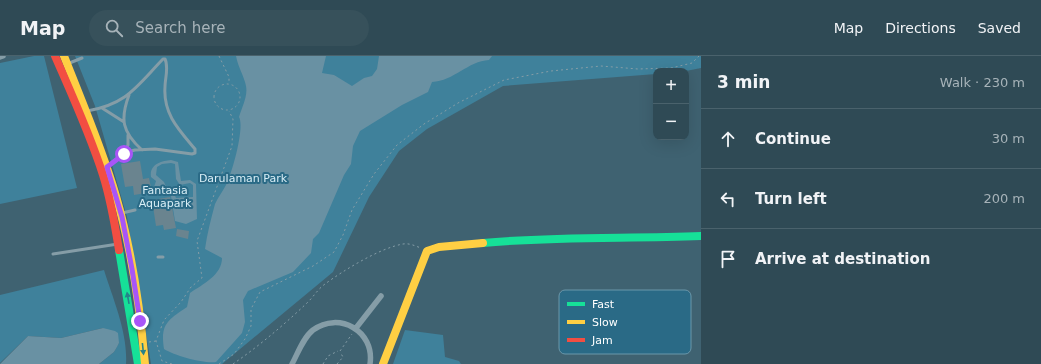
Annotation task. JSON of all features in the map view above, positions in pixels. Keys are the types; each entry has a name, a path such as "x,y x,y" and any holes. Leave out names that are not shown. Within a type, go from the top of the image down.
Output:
{"street":[{"path":"55,56 84,124 103,175 112,208 138,364"},
{"path":"65,60 107,167 121,213 132,269 145,364"},
{"path":"383,364 426,251 439,247 512,240 641,239 701,236"},
{"path":"356,328 381,296"},
{"path":"292,364 305,338 311,331 320,325 339,322 356,328 370,349 370,364"}],"lane":[{"path":"65,60 82,58"},
{"path":"86,111 102,108 121,101 129,95 163,59 165,59 167,69 165,92 169,113 179,131 195,149 195,153 192,154 167,150 142,150 124,154 107,167"},
{"path":"129,95 123,112 124,122 128,133 142,150"},
{"path":"102,108 124,122"},
{"path":"124,154 128,146 128,133"},
{"path":"121,213 135,210"},
{"path":"53,254 119,244"},
{"path":"158,257 163,257"}],"path":[{"path":"219,56 229,77 229,84"},
{"path":"219,364 234,354 245,340 251,326 251,309 260,292 313,266 334,252 343,235 352,210 374,174 397,145 424,124 458,103 504,80 551,71 601,66 638,69 671,68 692,63 699,56"},
{"path":"229,84 236,88 240,96 237,105 229,110 220,109 215,104 213,98 215,91 219,86 229,84"},
{"path":"172,364 162,361 156,341 164,320 181,302 191,287 202,278 198,241 232,146 233,119 229,110"},
{"path":"233,364 268,337 308,302 323,285 368,257 403,244 411,244 426,251"},
{"path":"323,364 331,353 340,352 356,328"},
{"path":"337,364 343,356 340,352"}],"green space":[{"path":"34,56 44,56 77,188 0,204 0,63"},
{"name":"Darulaman Park","path":"75,56 701,56 701,68 689,70 689,68 653,68 653,74 503,86 427,129 399,151 369,197 333,272 222,364 151,364 127,217 95,106"},
{"path":"104,270 125,340 126,364 99,364 114,352 119,343 103,328 61,338 28,336 0,363 0,295"},
{"path":"405,330 443,335 445,357 459,361 461,364 393,364"}],"shaded area":[{"path":"236,56 326,56 322,73 334,75 352,86 364,78 372,76 377,69 379,56 492,56 489,60 474,64 440,81 432,82 428,92 402,105 360,131 353,146 351,164 344,175 319,233 313,239 311,253 293,272 248,291 243,300 245,322 242,333 216,362 205,362 182,357 164,349 163,334 170,319 187,307 190,293 211,278 219,269 221,264 222,258 205,249 215,204 229,179 239,140 239,117 246,90 245,82"},
{"path":"171,160 178,162 181,181 190,180 196,184 197,219 186,224 175,221 171,196 156,191 154,187 156,181 151,177 154,166 160,162","holes":["162,164 175,164 176,179 180,185 190,183 193,185 193,197 176,198 173,191 167,189 164,182 156,175 157,167"]},
{"path":"103,328 118,333 119,343 114,352 99,364 0,364 28,336 61,338"}],"building":[{"path":"140,161 143,179 149,178 152,192 134,195 133,186 125,187 121,164"},
{"path":"170,197 176,228 164,230 163,225 156,226 152,200"},
{"path":"177,229 189,231 188,239 176,236"}],"traffic: fast":[{"path":"483,243 564,238 701,236"},
{"path":"119,250 138,364"}],"traffic: slow":[{"path":"64,56 92,125 122,217 135,279 145,364"},
{"path":"383,364 427,251 439,247 483,243"}],"traffic: jam":[{"path":"55,56 87,130 106,184 111,203 119,250"}],"route":[{"path":"124,154 107,167 122,217 140,321"}],"park label":[{"name":"Fantasia Aquapark","path":"165,196"}]}
